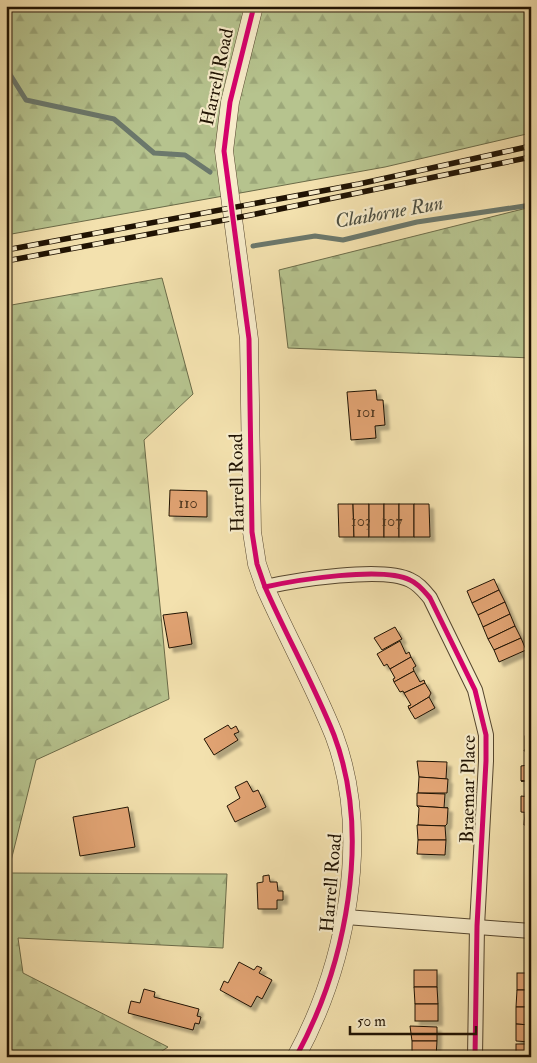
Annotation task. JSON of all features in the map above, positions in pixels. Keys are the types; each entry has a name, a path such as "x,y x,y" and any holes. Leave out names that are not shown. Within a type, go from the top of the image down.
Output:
{"street":[{"name":"Harrell Road","path":"254,6 230,102 224,151 225,172 237,236 249,339 252,532 258,564 265,587 334,736 344,768 351,816 350,869 346,918 338,956 323,1000 296,1057"},
{"name":"Braemar Place","path":"265,587 303,579 361,575 398,575 410,580 421,587 430,598 475,690 486,736 477,926 475,1057"},
{"path":"346,918 531,931"}],"green space":[{"path":"6,6 531,6 531,133 385,167 6,235"},
{"path":"531,207 531,358 288,348 279,270"},
{"path":"162,278 193,394 144,440 169,699 36,760 8,873 227,874 223,948 18,938 23,973 168,1047 153,1057 6,1057 6,306"}],"building":[{"path":"376,390 377,400 383,400 385,425 375,426 376,438 351,440 347,392"},
{"path":"170,490 207,491 207,517 169,516"},
{"path":"338,504 353,504 354,537 339,537"},
{"path":"353,504 369,504 369,537 354,537"},
{"path":"369,504 384,504 384,537 369,537"},
{"path":"384,504 399,504 399,537 384,537"},
{"path":"399,504 414,504 414,537 399,537"},
{"path":"414,504 429,504 430,537 414,537"},
{"path":"494,579 499,590 472,603 467,591"},
{"path":"499,590 505,602 478,615 472,603"},
{"path":"505,602 510,614 483,627 478,615"},
{"path":"187,612 192,644 169,648 163,615"},
{"path":"510,614 515,626 488,639 483,627"},
{"path":"515,626 521,638 494,650 488,639"},
{"path":"395,627 402,639 382,650 374,638"},
{"path":"521,638 526,650 499,662 494,650"},
{"path":"400,641 406,654 409,652 411,657 390,669 387,664 384,666 377,654"},
{"path":"411,657 416,666 413,668 414,671 394,682 393,679 395,678 390,669"},
{"path":"414,671 420,682 424,680 425,683 404,693 403,691 400,692 394,682"},
{"path":"425,683 431,693 429,697 409,709 408,706 411,705 404,693"},
{"path":"429,697 435,708 415,719 409,709"},
{"path":"228,725 231,729 236,726 239,732 234,734 238,740 214,755 204,739"},
{"path":"525,736 531,736 531,749 525,749"},
{"path":"525,749 531,749 531,765 528,765 527,751 524,751"},
{"path":"417,761 447,762 446,779 419,777"},
{"path":"531,765 531,781 521,781 521,766"},
{"path":"419,777 448,779 447,793 418,793"},
{"path":"247,781 253,792 258,790 266,807 235,822 227,806 240,798 235,787"},
{"path":"526,781 531,781 531,797 525,797"},
{"path":"417,793 445,794 444,808 417,806"},
{"path":"521,796 531,797 531,813 521,812"},
{"path":"417,806 448,808 447,824 445,826 418,825 419,808"},
{"path":"128,807 135,847 80,856 73,817"},
{"path":"525,812 531,813 531,825 524,825"},
{"path":"417,825 445,826 446,840 418,840"},
{"path":"418,840 446,840 445,855 417,854"},
{"path":"269,875 270,882 277,882 278,891 283,891 283,900 277,900 277,909 258,909 257,883 263,882 263,876"},
{"path":"239,962 254,970 257,966 262,968 259,973 272,980 262,999 257,996 251,1007 220,990 224,981 228,983"},
{"path":"414,970 437,970 437,987 414,987"},
{"path":"517,973 531,973 531,990 517,990"},
{"path":"414,987 437,987 438,1004 415,1004"},
{"path":"144,989 155,992 154,997 199,1009 197,1016 201,1017 199,1024 195,1023 193,1030 128,1013 131,1001 140,1003"},
{"path":"517,990 531,990 531,1007 516,1007"},
{"path":"415,1004 438,1004 438,1021 415,1021"},
{"path":"516,1007 531,1007 531,1025 516,1024"},
{"path":"516,1024 531,1025 531,1042 516,1041"},
{"path":"410,1026 437,1027 437,1041 412,1041"},
{"path":"412,1041 437,1041 436,1057 412,1057"},
{"path":"516,1044 531,1044 531,1057 516,1057"}],"waterway":[{"name":"Claiborne Run","path":"6,68 26,100 114,119 154,153 185,155 210,172"},
{"name":"Claiborne Run","path":"253,246 315,236 343,240 417,222 531,205"}],"railway":[{"path":"6,250 359,184 531,146"},
{"path":"6,261 251,215 531,157"}],"cycle path":[{"path":"254,6 230,102 224,151 249,339 252,532 257,564 265,587 334,735 345,774 351,815 352,857 348,899 340,941 314,1021 296,1057"},
{"path":"265,587 317,578 360,574 397,576 410,580 419,586 430,598 475,690 486,735 477,926 475,1057"}]}
